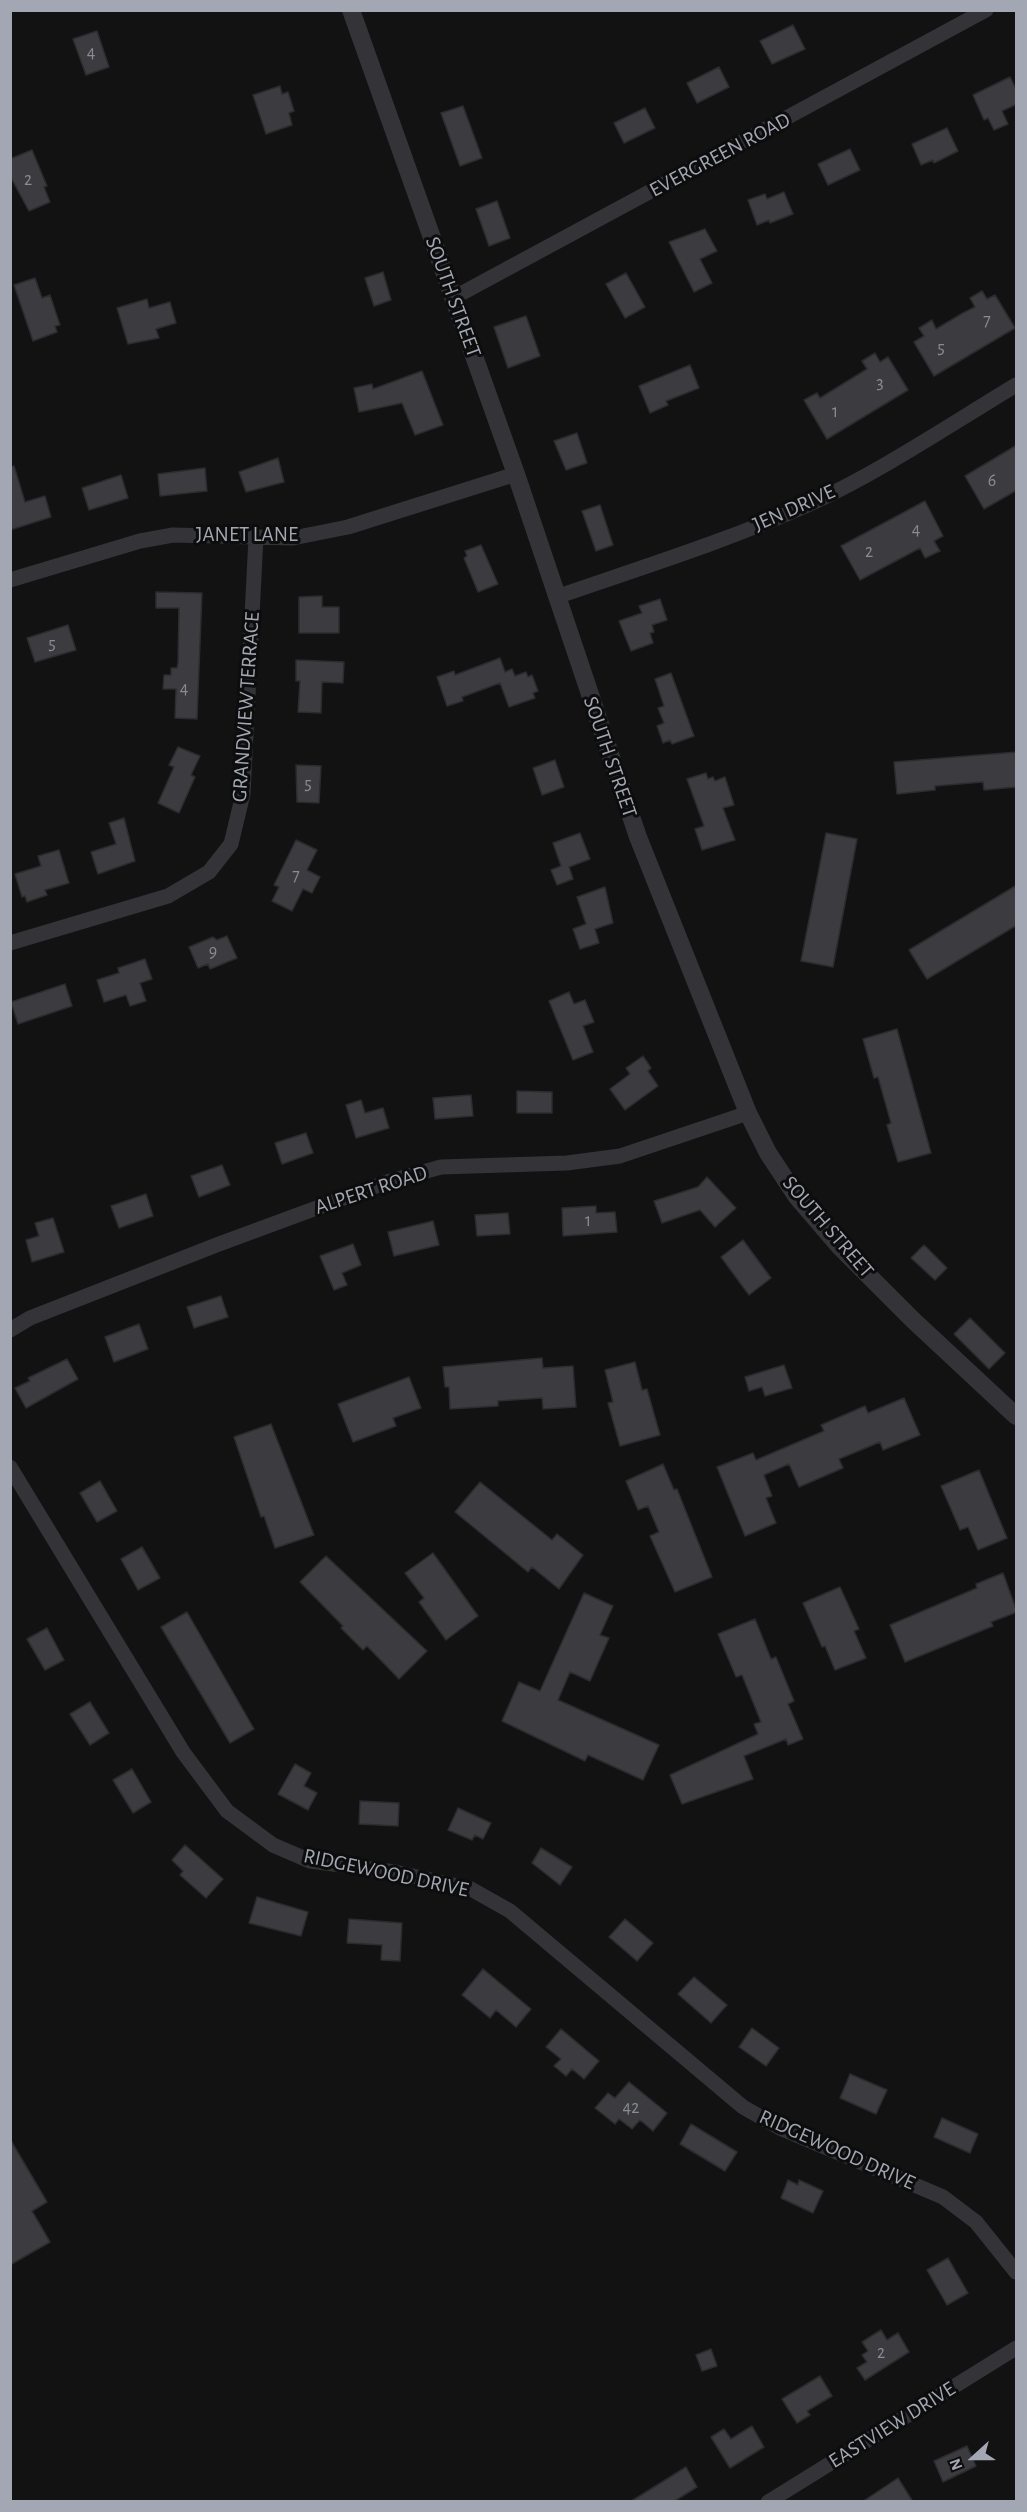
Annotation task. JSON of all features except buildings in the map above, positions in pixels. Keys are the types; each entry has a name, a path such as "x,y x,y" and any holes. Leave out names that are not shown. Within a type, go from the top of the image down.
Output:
{"street":[{"name":"SOUTH STREET","path":"351,10 516,474 638,837 748,1113 768,1153 797,1197 839,1246 913,1320 1017,1416"},
{"name":"EVERGREEN ROAD","path":"453,298 986,10"},
{"name":"JEN DRIVE","path":"556,597 726,537 808,504 857,479 1017,386"},
{"name":"JANET LANE","path":"10,580 140,542 173,535 293,538 348,527 516,474"},
{"name":"GRANDVIEW TERRACE","path":"10,943 168,896 208,872 231,843 243,794 256,537"},
{"name":"ALPERT ROAD","path":"10,1330 30,1318 219,1244 387,1182 441,1167 567,1163 620,1156 748,1113"},
{"name":"RIDGEWOOD DRIVE","path":"10,1467 183,1752 227,1810 273,1845 310,1861 395,1872 471,1889 510,1911 743,2107 780,2128 943,2197 976,2222 1017,2272"},
{"name":"EASTVIEW DRIVE","path":"768,2502 1017,2348"}]}
